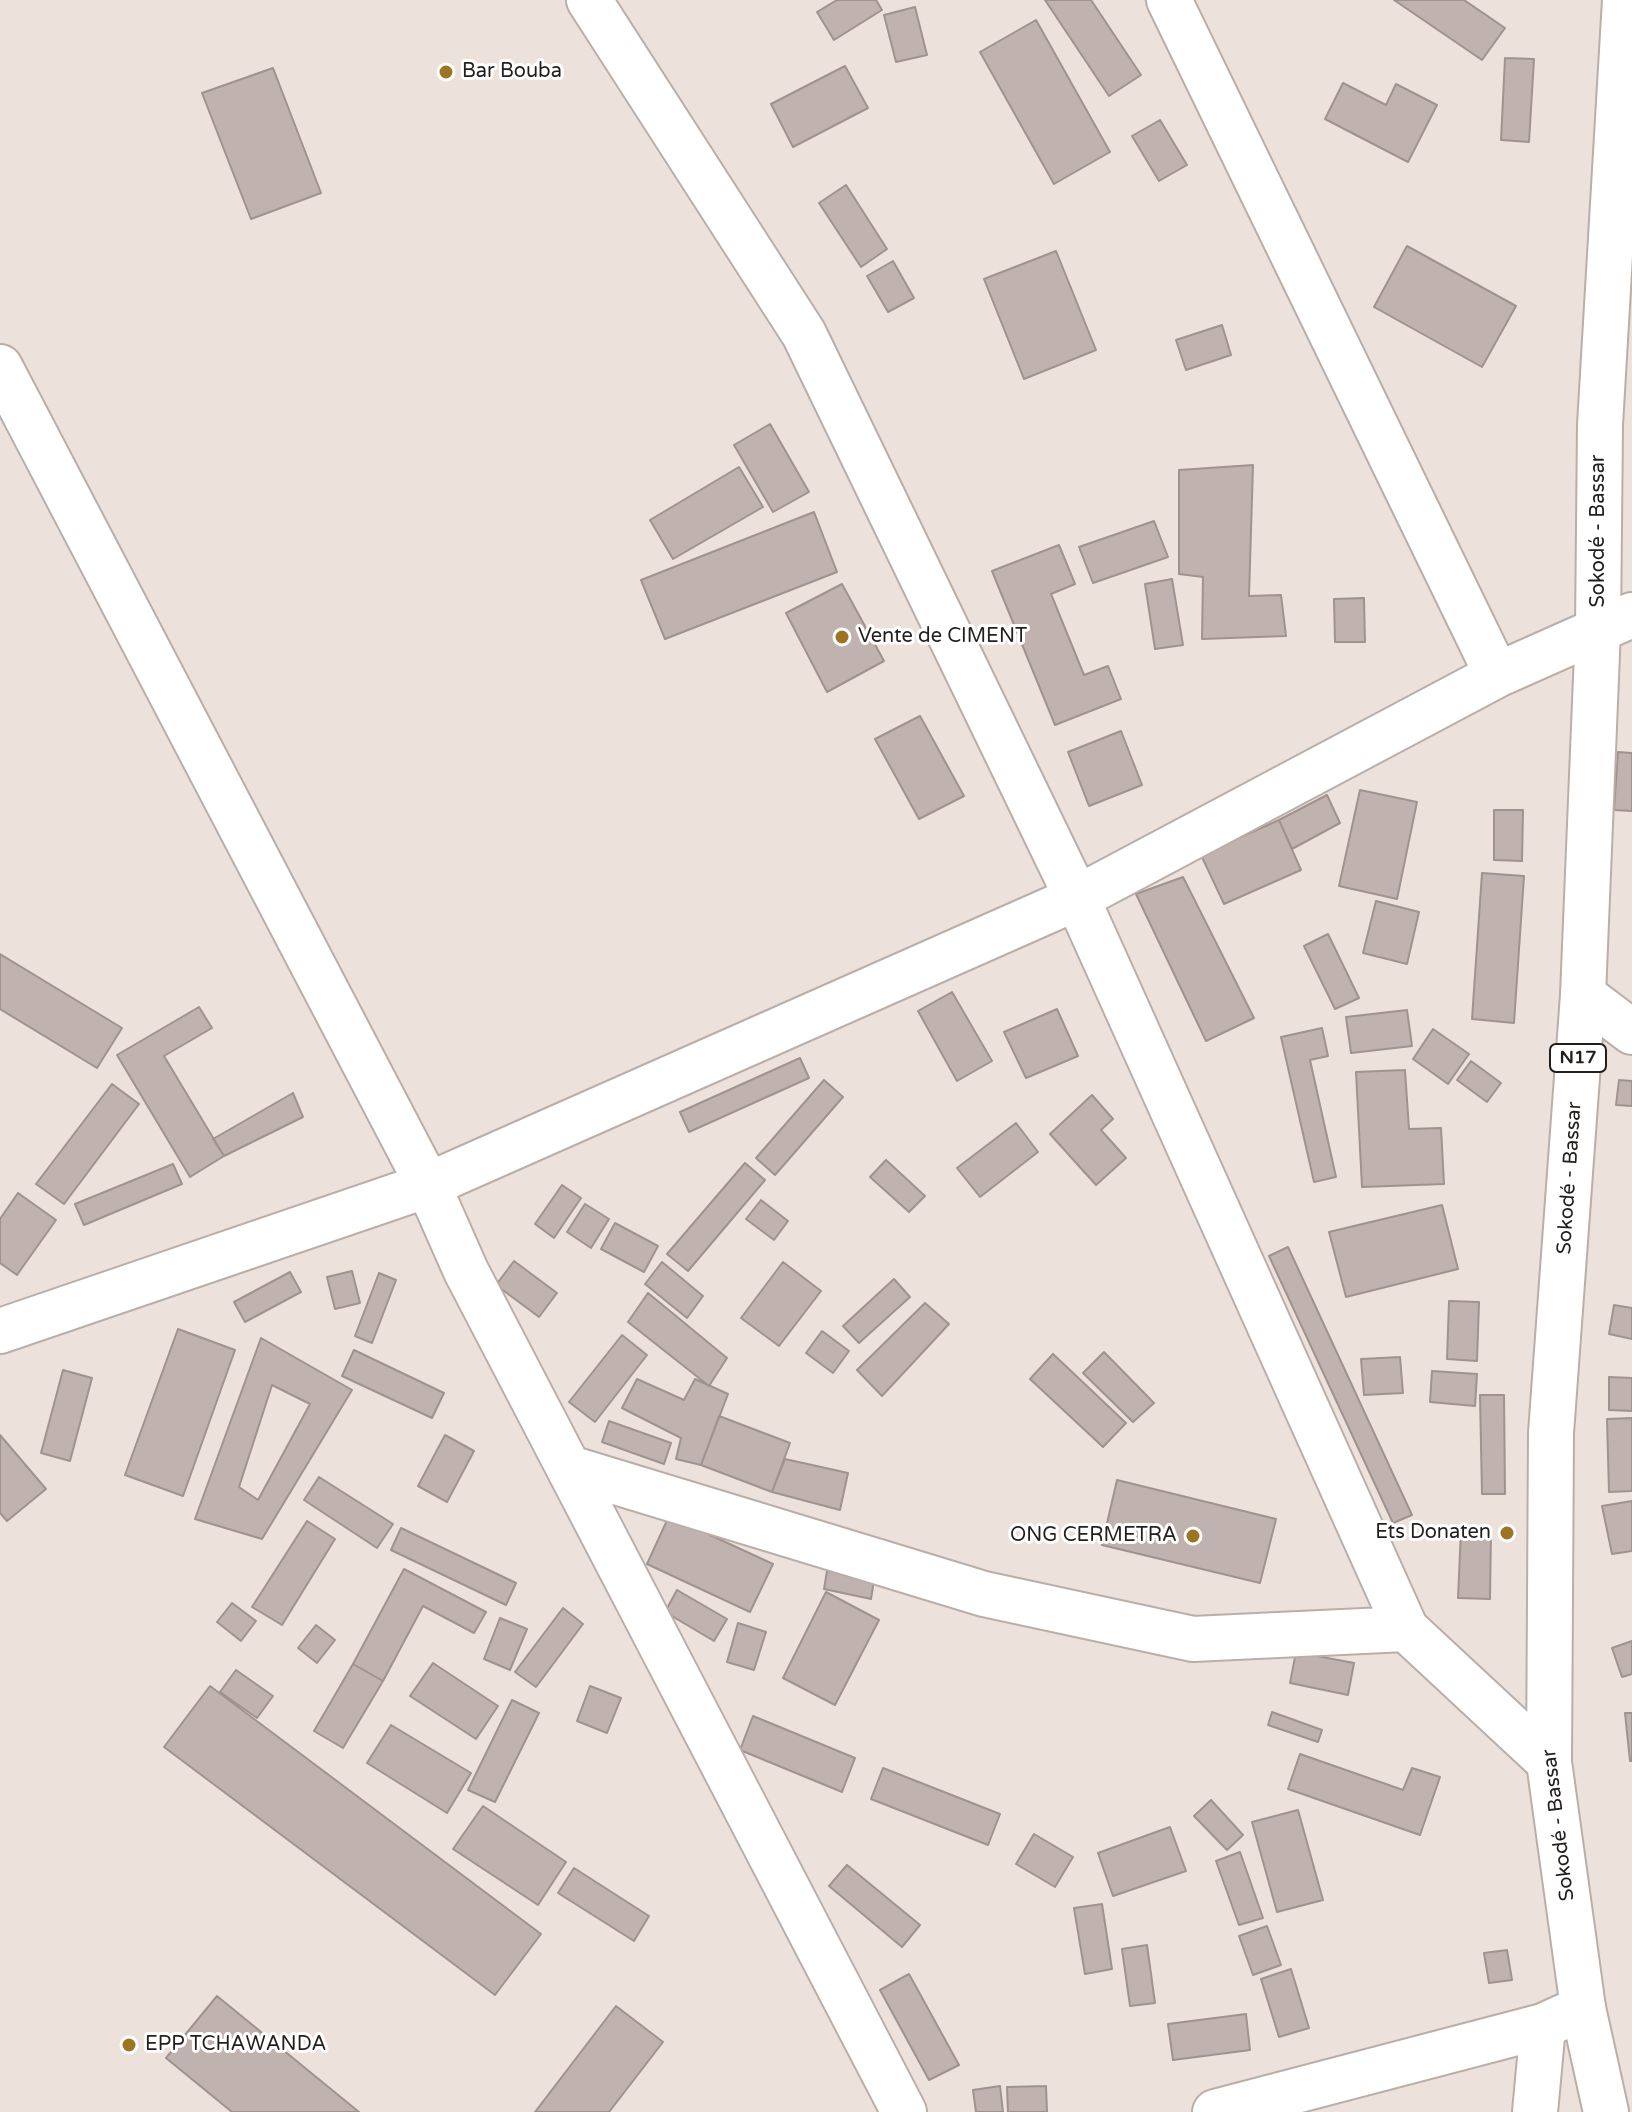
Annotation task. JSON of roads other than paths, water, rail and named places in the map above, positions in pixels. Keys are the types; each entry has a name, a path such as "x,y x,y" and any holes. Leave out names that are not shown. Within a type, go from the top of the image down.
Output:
{"street":[{"path":"589,0 804,334 1077,898 1406,1629 1549,1762"},
{"path":"1169,0 1497,675"},
{"name":"Sokodé - Bassar","path":"1606,2112 1583,2008 1549,1762 1551,1433 1583,995 1615,622 1600,425 1625,0"},
{"path":"0,367 428,1185 466,1271 573,1469 904,2112"},
{"path":"0,1331 428,1185 1077,898 1497,675 1615,622"},
{"path":"1583,995 1632,1032"},
{"path":"573,1469 984,1594 1193,1639 1406,1629"},
{"path":"1215,2112 1543,2026 1583,2008"},
{"path":"1535,2112 1543,2026"}],"place":[{"name":"Bar Bouba","path":"446,72"},
{"name":"Vente de CIMENT","path":"842,637"},
{"name":"Ets Donaten","path":"1507,1533"},
{"name":"ONG CERMETRA","path":"1193,1536"},
{"name":"EPP TCHAWANDA","path":"129,2045"}]}
